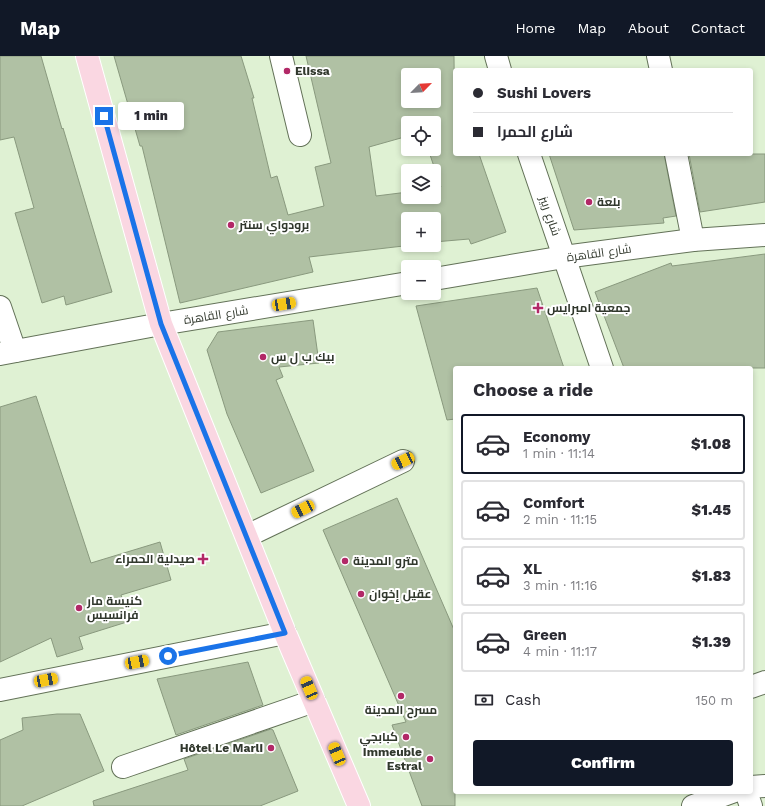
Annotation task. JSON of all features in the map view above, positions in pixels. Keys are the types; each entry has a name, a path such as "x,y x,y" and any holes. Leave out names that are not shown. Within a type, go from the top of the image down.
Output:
{"main road":[{"path":"87,56 161,324 285,633 359,806"}],"street":[{"path":"281,56 300,135"},
{"path":"496,56 499,68"},
{"path":"658,56 661,68"},
{"name":"شارع ربيز","path":"530,156 601,366"},
{"path":"676,156 692,240"},
{"name":"شارع القاهرة","path":"441,278 564,258 692,240 765,235"},
{"name":"شارع القاهرة","path":"7,352 161,324 401,284"},
{"path":"0,307 7,352"},
{"path":"246,536 403,461"},
{"path":"0,690 285,633"},
{"path":"753,686 765,682"},
{"path":"123,767 314,701"},
{"path":"753,787 765,786"},
{"path":"693,806 726,794"},
{"path":"747,794 751,806"}],"building":[{"path":"0,56 41,56 112,292 66,305 64,296 42,303 15,213 34,208 14,137 0,140"},
{"path":"114,56 241,56 254,98 252,98 271,178 277,176 288,215 324,206 315,167 331,163 306,56 454,56 453,156 480,156 506,232 471,244 469,239 441,241 441,212 401,212 401,246 309,257 313,272 180,303 142,146 140,146","holes":["401,116 441,116 441,156 430,156 433,164 441,164 441,204 401,204 401,193 376,196 369,147 401,138"]},
{"path":"753,154 765,154 765,202 700,212 689,156 753,156"},
{"path":"550,156 664,156 676,216 663,218 664,223 574,230"},
{"path":"765,254 765,368 753,368 753,366 623,366 595,292 671,263 672,266"},
{"path":"537,288 563,366 453,366 453,419 447,420 416,306"},
{"path":"313,320 319,363 279,367 283,377 276,380 314,471 261,493 227,414 207,350 218,332"},
{"path":"36,396 91,563 160,542 171,580 121,595 130,621 79,637 83,649 57,657 51,638 0,662 0,407"},
{"path":"397,498 453,627 453,794 455,794 455,806 422,806 392,725 406,722 323,530"},
{"path":"248,662 263,705 176,735 157,679"},
{"path":"57,714 80,714 104,771 22,806 0,806 0,740 23,730 22,718"},
{"path":"271,729 273,730 298,791 260,806 94,806 93,801 188,770 184,759"}],"place":[{"name":"Elissa","path":"287,71"},
{"name":"بلعة","path":"589,202"},
{"name":"برودواي سنتر","path":"231,225"},
{"name":"جمعية امبرايس","path":"538,308"},
{"name":"بيك ب ل س","path":"263,357"},
{"name":"صيدلية الحمراء","path":"203,559"},
{"name":"مترو المدينة","path":"345,561"},
{"name":"عقيل إخوان","path":"361,594"},
{"name":"كنيسة مار فرانسيس","path":"79,608"},
{"name":"مسرح المدينة","path":"401,696"},
{"name":"كبابجي","path":"406,737"},
{"name":"Hôtel Le Marli","path":"271,748"},
{"name":"Immeuble Estral","path":"430,759"}],"route":[{"path":"104,116 161,324 285,633 168,656"}]}
